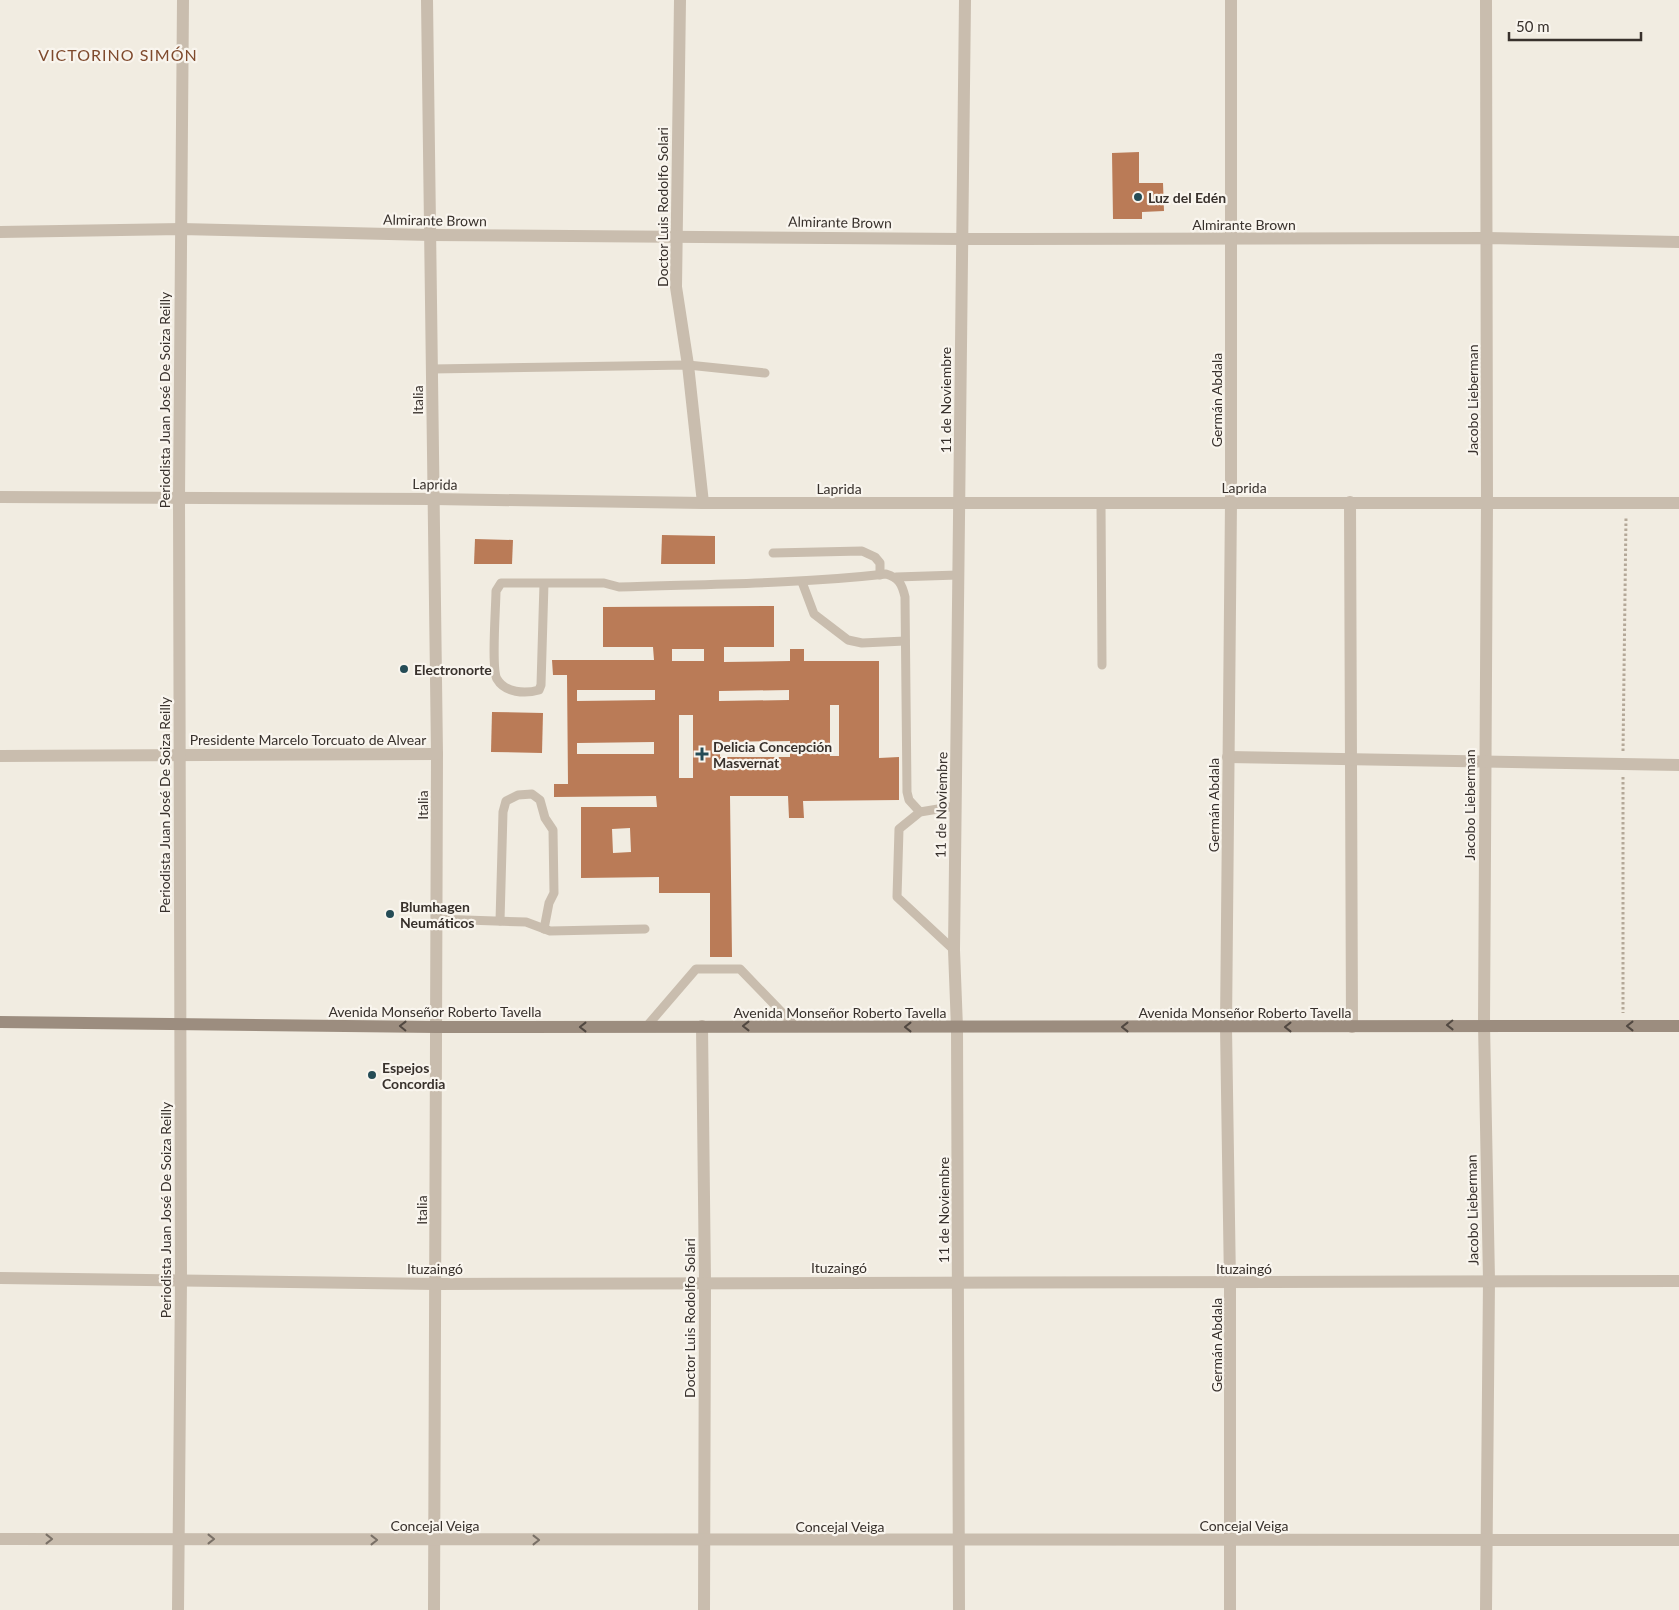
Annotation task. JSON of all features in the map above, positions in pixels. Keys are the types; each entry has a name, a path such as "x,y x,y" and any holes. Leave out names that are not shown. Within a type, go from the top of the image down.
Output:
{"main road":[{"name":"Avenida Monseñor Roberto Tavella","path":"0,1022 436,1027 1352,1027 1484,1024 1679,1026"}],"street":[{"name":"Periodista Juan José De Soiza Reilly","path":"178,1610 181,1280 179,498 183,0"},
{"name":"Italia","path":"427,0 432,499 437,754 434,1610"},
{"name":"Doctor Luis Rodolfo Solari","path":"680,0 676,287 688,365 703,503"},
{"name":"11 de Noviembre","path":"959,1610 957,1028 954,950 965,0"},
{"name":"Germán Abdala","path":"1230,1610 1230,1283 1226,1027 1231,502 1231,0"},
{"name":"Jacobo Lieberman","path":"1486,0 1487,502 1484,761 1484,1024 1489,1280 1486,1610"},
{"name":"Almirante Brown","path":"0,232 180,229 430,236 961,239 1486,238 1679,242"},
{"name":"Laprida","path":"0,497 432,499 703,503 1679,502"},
{"path":"1350,502 1352,1027"},
{"name":"Presidente Marcelo Torcuato de Alvear","path":"0,756 437,754"},
{"path":"1228,757 1679,765"},
{"name":"Doctor Luis Rodolfo Solari","path":"702,1026 705,1283 704,1610"},
{"name":"Ituzaingó","path":"0,1278 436,1284 958,1281 1230,1283 1489,1280 1679,1281"},
{"name":"Concejal Veiga","path":"0,1539 1679,1540"}],"lane":[{"path":"432,370 688,365 765,373"},
{"path":"1101,503 1102,665"},
{"path":"772,553 862,551 876,557 880,563 880,575"},
{"path":"544,583 541,685 539,690 534,691 511,691 504,688 495,673 496,590 501,582 604,583 619,587 802,582 880,575 896,577 958,575"},
{"path":"896,577 902,585 905,596 908,792 909,800 920,812"},
{"path":"802,582 814,614 848,640 862,643 905,641"},
{"path":"500,920 503,812 506,801 518,795 532,794 540,800 546,818 553,830 554,893 549,903 544,929"},
{"path":"954,950 897,897 899,829 920,812 956,806"},
{"path":"436,919 526,922 550,931 645,929"},
{"path":"647,1026 696,970 740,970 796,1027"}],"building":[{"name":"Luz del Edén","path":"1139,152 1139,183 1163,183 1164,211 1142,212 1142,219 1113,219 1112,153"},
{"path":"662,535 715,536 715,564 661,564"},
{"path":"475,539 513,540 512,564 474,564"},
{"path":"774,606 774,647 724,647 724,662 790,661 790,649 804,649 804,661 879,661 879,758 899,757 899,800 803,801 804,818 789,818 788,796 730,796 732,957 710,957 710,893 659,893 659,877 581,878 581,807 657,807 656,796 554,797 554,784 568,784 567,675 553,675 552,660 654,660 653,647 603,647 603,607","holes":["672,649 704,649 704,661 672,661","577,690 655,690 655,700 577,701","789,690 789,700 719,701 719,691","830,705 839,705 839,756 830,756","679,715 693,715 693,778 679,778","790,741 790,757 720,757 720,742","654,742 654,754 577,754 577,743","630,828 631,852 613,853 612,829"]},
{"path":"492,712 543,713 542,753 491,752"}],"place":[{"name":"Luz del Edén","path":"1138,197"},
{"name":"Electronorte","path":"404,669"},
{"name":"Delicia Concepción Masvernat","path":"702,754"},
{"name":"Blumhagen Neumáticos","path":"390,914"},
{"name":"Espejos Concordia","path":"372,1075"}],"district":[{"name":"VICTORINO SIMÓN","path":"118,54"}]}
